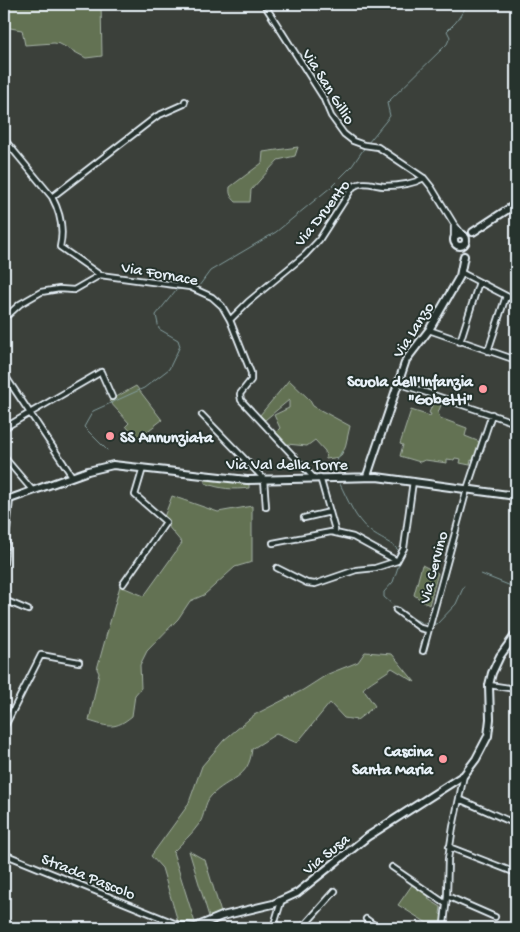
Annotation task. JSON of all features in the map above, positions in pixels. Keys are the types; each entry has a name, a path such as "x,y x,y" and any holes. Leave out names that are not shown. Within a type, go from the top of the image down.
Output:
{"street":[{"name":"Via San Gillio","path":"264,4 323,97 331,116 344,134 364,145 378,147 424,178 464,238"},
{"path":"52,197 157,116 184,104 185,101"},
{"name":"Via Fornace","path":"4,139 52,197 58,208 62,238 60,247 100,275 190,286 212,297 222,306 230,320 251,374 250,380 240,394 242,400 317,477"},
{"name":"Via Druento","path":"230,320 248,302 305,255 319,240 353,187 362,183 384,186 394,185 417,182 424,178"},
{"path":"457,246 462,246 464,238 516,204"},
{"path":"454,224 454,241 464,256"},
{"path":"454,238 458,234 464,238"},
{"name":"Via Lanzo","path":"367,476 407,358 429,330 462,273 464,238"},
{"path":"462,273 516,301"},
{"path":"4,316 41,292 59,289 74,290 100,275"},
{"path":"460,342 479,282"},
{"path":"488,351 506,296"},
{"path":"429,330 516,360"},
{"path":"4,428 101,372 112,397"},
{"path":"4,374 72,476"},
{"path":"398,383 516,423"},
{"name":"Via Cervino","path":"423,651 467,489 492,414"},
{"path":"202,415 264,479 266,507"},
{"path":"4,457 33,491"},
{"name":"Via Val della Torre","path":"7,500 72,476 113,465 218,477 264,479 367,476 516,496"},
{"path":"123,584 166,522 135,494 143,468"},
{"path":"317,477 335,530"},
{"path":"277,568 307,583 315,584 356,570 375,568 397,561 404,548 413,481"},
{"path":"4,563 7,500"},
{"path":"304,518 330,512"},
{"path":"273,543 331,532 353,538 397,561"},
{"path":"4,600 28,610"},
{"path":"396,610 420,628 428,630"},
{"path":"442,928 447,896 450,847 464,775 476,759 488,736 490,719 489,684 497,660 516,634"},
{"path":"4,728 41,655 79,662"},
{"path":"489,684 516,688"},
{"name":"Via Susa","path":"194,927 222,916 281,902 305,888 354,846 381,827 464,775"},
{"path":"459,799 516,824"},
{"path":"450,847 516,874"},
{"name":"Strada Pascolo","path":"4,854 165,919 180,927 194,927"},
{"path":"392,867 446,904"},
{"path":"302,928 335,891"},
{"path":"447,896 495,917"},
{"path":"273,928 281,902"},
{"name":"Strada Pascolo","path":"165,919 173,928"},
{"path":"366,919 378,928"}],"green space":[{"path":"4,4 101,4 102,56 86,58 60,44 54,43 25,45 22,30 4,27"},
{"path":"298,147 295,156 278,160 251,190 250,202 236,202 233,199 230,194 230,187 262,163 263,152"},
{"path":"289,380 309,399 313,406 350,426 345,448 340,457 326,459 325,451 315,440 307,446 287,444 276,432 280,428 274,415 289,408 289,400 265,420 260,415"},
{"path":"136,386 162,420 137,439 126,426 129,423 109,401"},
{"path":"437,399 441,401 438,413 440,418 467,428 465,436 480,442 470,465 460,463 461,459 455,458 454,460 447,459 447,463 425,460 420,462 400,456 403,445 400,444 411,410 430,416 431,414 429,413 433,403 436,403"},
{"path":"205,479 249,484 249,488 221,488 205,483"},
{"path":"172,496 218,512 252,506 252,562 235,567 204,595 190,601 178,619 147,651 140,665 141,688 135,695 132,716 121,724 112,726 89,721 99,673 97,669 120,586 144,596 182,543 167,525 169,522 164,517"},
{"path":"422,565 438,573 429,605 414,595"},
{"path":"365,652 392,654 415,682 392,668 363,689 375,706 357,720 344,718 330,703 297,743 276,734 252,749 247,767 237,777 211,796 199,824 173,852 196,926 210,920 189,851 205,860 222,916 212,920 218,928 193,928 179,925 162,868 151,856 188,805 202,766 224,740 254,715 303,690 328,674 358,662"},
{"path":"412,885 429,895 428,899 441,907 440,914 445,918 444,924 435,928 398,905"}],"waterway":[{"path":"368,143 390,116 387,103 447,44 450,37 447,31 456,22 468,4"},
{"path":"196,286 199,286 210,271 276,232 331,187 352,166 365,147"},
{"path":"107,450 84,427 93,411 144,388 169,369 180,346 178,340 159,329 156,315 176,290 184,288"},
{"path":"331,472 342,451"},
{"path":"340,484 360,521 374,534 393,545 399,551"},
{"path":"399,564 393,582 384,592 384,597 410,617 427,624"},
{"path":"481,574 516,588"},
{"path":"433,624 437,624 456,604 464,586"}],"place":[{"name":"Scuola dell'Infanzia \"Gobetti\"","path":"483,389"},
{"name":"SS Annunziata","path":"110,436"},
{"name":"Cascina Santa Maria","path":"443,759"}]}
